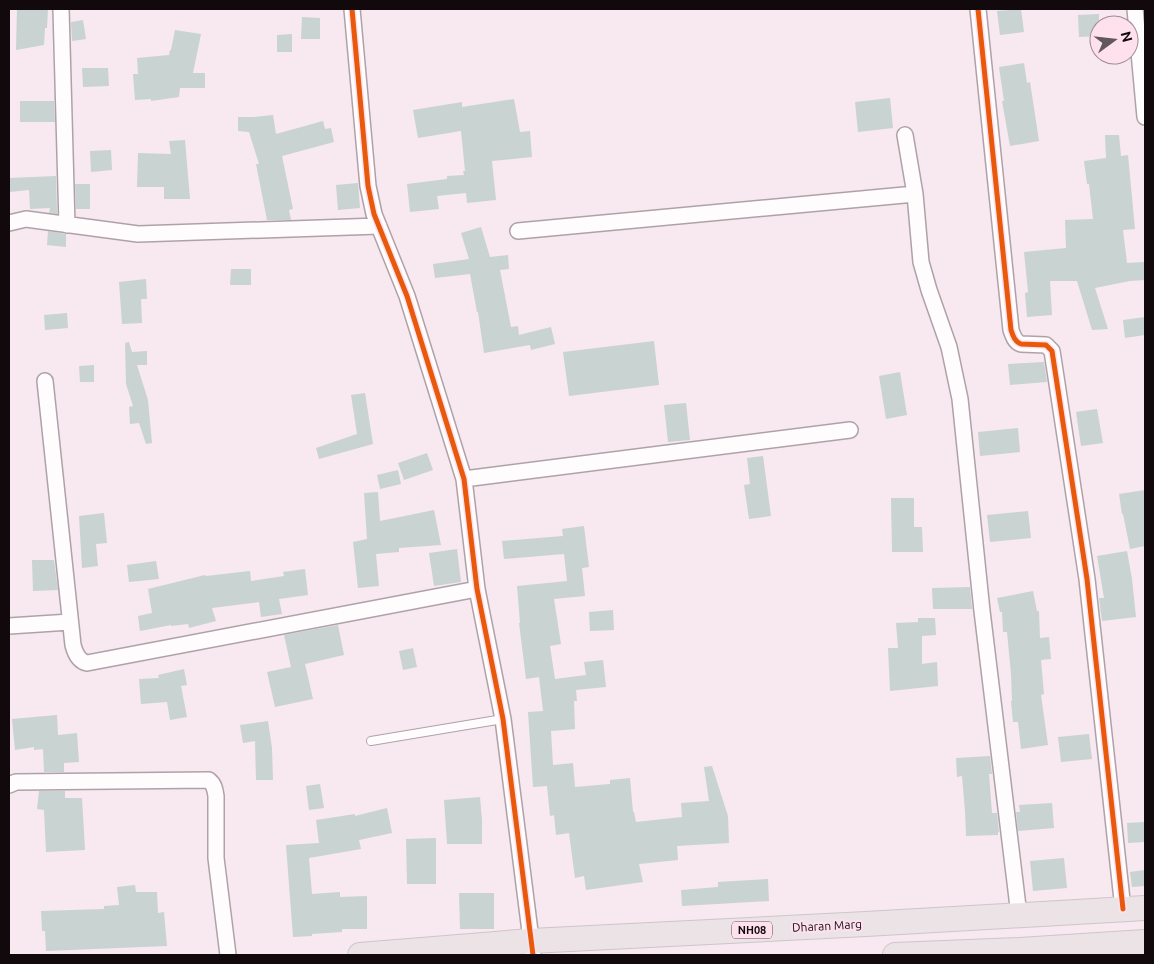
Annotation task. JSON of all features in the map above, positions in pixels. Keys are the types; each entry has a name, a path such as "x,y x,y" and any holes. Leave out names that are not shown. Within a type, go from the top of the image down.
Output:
{"main road":[{"name":"Dharan Marg","path":"360,955 532,948 1134,908"},
{"path":"895,955 1145,942"}],"street":[{"path":"61,9 67,225"},
{"path":"352,9 368,186 374,214 407,296 464,479 477,589 503,719 532,948"},
{"path":"978,9 1011,330 1018,344 1046,345 1052,351 1134,908"},
{"path":"1134,9 1145,118"},
{"path":"905,135 915,194 921,262 928,290 949,347 960,399 982,611 1020,915"},
{"path":"518,231 915,194"},
{"path":"9,223 26,220 138,234 379,226"},
{"path":"45,381 73,645 75,653 82,662 87,663 477,589"},
{"path":"464,479 850,430"},
{"path":"9,626 70,622"},
{"path":"9,785 16,782 208,780 212,782 216,796 216,858 228,955"}],"lane":[{"path":"371,742 503,719"}],"building":[{"path":"17,9 48,9 44,45 16,50"},
{"path":"1021,9 1024,32 1000,35 997,11"},
{"path":"1099,14 1089,15 1089,36 1079,37 1078,15"},
{"path":"302,17 320,18 320,39 301,39"},
{"path":"83,20 86,39 72,41 71,22"},
{"path":"175,30 201,34 193,73 205,73 205,88 180,88 179,97 151,101 151,99 135,100 133,74 138,74 137,58 169,55"},
{"path":"292,34 292,52 277,52 277,35"},
{"path":"1024,63 1027,83 1030,82 1039,141 1010,146 1002,101 1004,101 999,67"},
{"path":"82,68 108,68 109,86 83,87"},
{"path":"890,98 893,128 858,132 855,102"},
{"path":"514,99 520,132 530,131 532,157 492,161 496,200 467,203 466,193 437,196 439,209 410,212 407,184 447,179 447,176 464,175 463,171 465,171 461,131 418,138 413,110 462,102 462,107"},
{"path":"20,101 54,101 55,122 20,122"},
{"path":"273,115 276,134 323,121 325,129 331,128 334,142 282,156 293,209 289,210 291,220 267,220 256,164 259,164 249,132 238,131 238,117"},
{"path":"1105,135 1119,135 1121,156 1128,155 1135,229 1123,230 1127,263 1144,262 1145,280 1095,288 1108,329 1092,330 1077,281 1050,281 1052,315 1027,317 1025,293 1028,292 1024,252 1066,248 1065,220 1093,219 1084,161 1106,158"},
{"path":"185,140 190,199 164,199 164,187 137,187 138,153 171,154 169,141"},
{"path":"111,150 112,170 91,172 90,151"},
{"path":"56,176 57,214 49,213 50,208 30,209 29,190 9,192 9,178"},
{"path":"358,183 360,208 338,210 336,185"},
{"path":"75,184 90,184 90,209 76,209"},
{"path":"481,227 490,257 508,255 509,269 500,270 511,327 518,326 519,335 551,327 555,344 531,350 530,345 484,353 470,274 435,278 433,264 469,259 461,233"},
{"path":"48,231 66,234 66,247 47,245"},
{"path":"231,269 251,269 251,285 230,285"},
{"path":"146,279 147,299 141,299 142,323 122,324 119,282"},
{"path":"67,313 68,328 45,330 44,315"},
{"path":"1145,317 1145,335 1125,338 1123,320"},
{"path":"654,341 659,385 569,396 563,352"},
{"path":"129,342 132,352 147,351 147,365 137,365 148,400 152,443 146,444 139,423 130,424 129,407 133,406 126,384 125,343"},
{"path":"1044,362 1047,382 1010,385 1008,364"},
{"path":"94,365 94,382 80,382 79,366"},
{"path":"900,372 907,415 886,419 879,376"},
{"path":"365,393 373,444 319,459 316,448 357,434 351,395"},
{"path":"686,403 690,440 668,442 664,405"},
{"path":"1097,409 1103,443 1081,446 1076,412"},
{"path":"1018,428 1020,452 980,456 978,432"},
{"path":"427,453 433,470 404,480 398,463"},
{"path":"763,456 771,516 749,519 744,485 750,484 747,458"},
{"path":"398,470 401,484 380,489 377,475"},
{"path":"1145,490 1145,546 1130,549 1119,494"},
{"path":"378,492 380,521 434,510 441,545 399,548 399,552 376,554 379,586 358,588 353,542 367,539 364,493"},
{"path":"891,498 914,498 914,527 922,527 923,552 892,552"},
{"path":"1028,511 1031,538 990,542 987,515"},
{"path":"104,513 107,543 96,544 98,566 82,568 79,516"},
{"path":"584,526 589,567 582,568 585,596 554,599 561,644 550,646 555,679 586,675 584,662 603,660 606,687 576,690 577,701 574,701 575,729 551,731 553,765 573,763 575,787 610,784 610,780 630,778 633,812 636,822 682,817 681,803 709,801 704,767 712,766 728,816 729,843 677,846 678,860 639,864 643,882 586,890 584,876 575,878 569,833 556,835 554,815 550,816 547,786 533,787 528,712 543,711 539,677 526,679 519,623 517,586 567,581 564,554 504,559 502,541 563,536 562,529"},
{"path":"457,549 461,582 434,586 429,553"},
{"path":"1127,551 1136,617 1102,621 1099,598 1104,598 1097,556"},
{"path":"32,560 54,560 58,590 33,591"},
{"path":"156,561 159,579 129,582 127,565"},
{"path":"305,569 308,595 279,599 282,614 261,617 259,602 212,608 216,621 189,628 188,624 171,625 140,631 138,616 152,613 148,589 205,575 250,571 251,581 284,576 283,572"},
{"path":"970,587 972,609 933,609 932,588"},
{"path":"1033,591 1037,611 1039,611 1040,638 1049,637 1051,659 1041,660 1044,694 1041,695 1048,745 1021,749 1018,722 1013,722 1007,632 1003,632 1002,612 1000,612 997,598"},
{"path":"613,610 614,630 590,631 589,612"},
{"path":"918,618 935,618 936,635 922,636 922,664 937,662 938,686 890,691 888,648 898,648 896,623 918,622"},
{"path":"338,625 344,655 305,664 313,699 275,707 267,672 291,667 284,635"},
{"path":"413,648 417,667 403,670 399,651"},
{"path":"184,669 187,685 181,686 187,717 170,720 167,702 141,704 139,679 159,678 158,675"},
{"path":"57,715 58,735 77,733 79,762 64,763 64,772 44,772 43,749 34,750 34,747 15,750 12,719"},
{"path":"268,721 272,748 273,780 256,780 255,741 243,743 240,725"},
{"path":"1089,734 1092,759 1061,762 1058,737"},
{"path":"990,756 992,774 989,774 992,813 997,813 999,832 998,835 966,836 962,776 957,777 956,758"},
{"path":"320,784 324,808 309,810 306,786"},
{"path":"39,791 65,791 65,798 82,798 85,850 46,852 44,810 37,809"},
{"path":"480,797 482,844 447,844 444,800"},
{"path":"1052,803 1054,828 1018,831 1016,812 1020,812 1019,805"},
{"path":"387,808 392,833 359,840 361,849 309,858 312,894 340,892 340,897 367,896 367,929 342,929 342,932 293,937 286,845 319,843 316,820 355,814 355,816"},
{"path":"1145,822 1145,842 1128,843 1127,823"},
{"path":"436,838 436,884 407,884 406,839"},
{"path":"1064,858 1067,888 1033,891 1030,861"},
{"path":"1145,870 1145,886 1132,887 1130,872"},
{"path":"768,879 769,901 682,906 681,890 718,887 718,882"},
{"path":"135,885 136,892 157,892 158,913 164,912 167,946 46,951 41,911 104,909 104,906 119,905 117,887"},
{"path":"459,893 494,893 494,929 460,929"}],"cycle path":[{"path":"352,9 368,186 374,214 407,296 464,479 477,589 503,719 533,955"},
{"path":"978,9 1011,330 1017,342 1021,344 1046,345 1052,351 1087,579 1123,909"}]}
